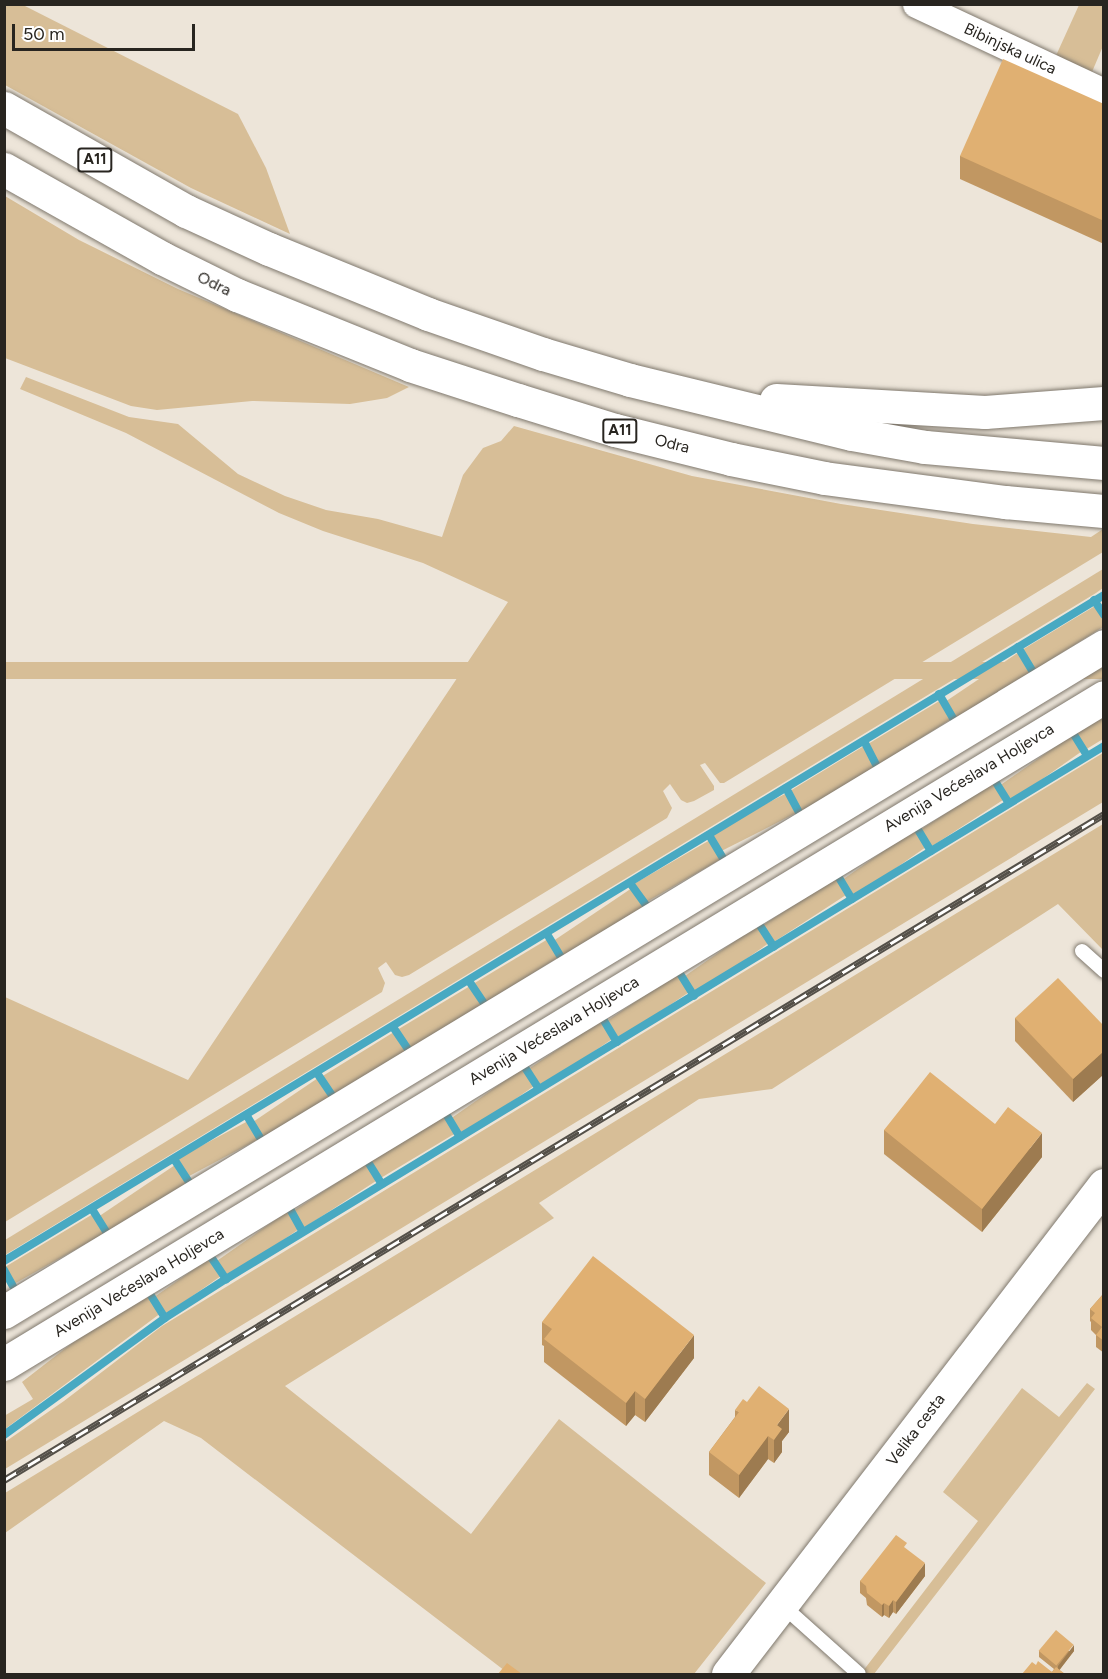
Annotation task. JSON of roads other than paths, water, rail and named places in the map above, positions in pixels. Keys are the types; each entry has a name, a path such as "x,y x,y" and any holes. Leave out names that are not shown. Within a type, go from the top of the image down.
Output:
{"main road":[{"name":"A11","path":"4,108 186,211 333,277 428,314 543,354 693,396 852,434 925,447 1104,463"},
{"name":"Odra","path":"4,169 162,258 237,295 410,365 615,430 730,459 824,478 983,500 1104,511"},
{"path":"693,396 985,412 1104,404"},
{"path":"4,1312 1104,646"},
{"name":"Avenija Većeslava Holjevca","path":"4,1364 1104,697"},
{"name":"Velika cesta","path":"728,1674 1104,1185"}],"street":[{"name":"Bibinjska ulica","path":"916,4 1104,92"}],"lane":[{"path":"1082,951 1104,971"},
{"path":"782,1605 859,1674"}],"waterway":[{"path":"4,1261 1104,595"},
{"path":"1094,600 1104,615"},
{"path":"1018,647 1032,670"},
{"path":"939,694 953,718"},
{"path":"1073,733 1087,755"},
{"path":"864,741 877,766"},
{"path":"4,1435 165,1318 226,1279 1104,746"},
{"path":"995,781 1009,803"},
{"path":"786,788 799,812"},
{"path":"917,828 931,851"},
{"path":"709,835 723,858"},
{"path":"838,876 852,899"},
{"path":"630,883 646,905"},
{"path":"759,924 774,947"},
{"path":"547,934 561,957"},
{"path":"679,972 694,996"},
{"path":"469,981 484,1003"},
{"path":"603,1019 617,1042"},
{"path":"393,1027 408,1049"},
{"path":"524,1066 539,1089"},
{"path":"317,1073 332,1095"},
{"path":"446,1114 460,1137"},
{"path":"247,1116 261,1139"},
{"path":"174,1159 189,1182"},
{"path":"368,1162 382,1184"},
{"path":"92,1209 107,1233"},
{"path":"290,1209 303,1232"},
{"path":"211,1257 226,1279"},
{"path":"4,1270 13,1286"},
{"path":"150,1294 165,1318"}],"railway":[{"path":"4,1480 1104,814"}]}
